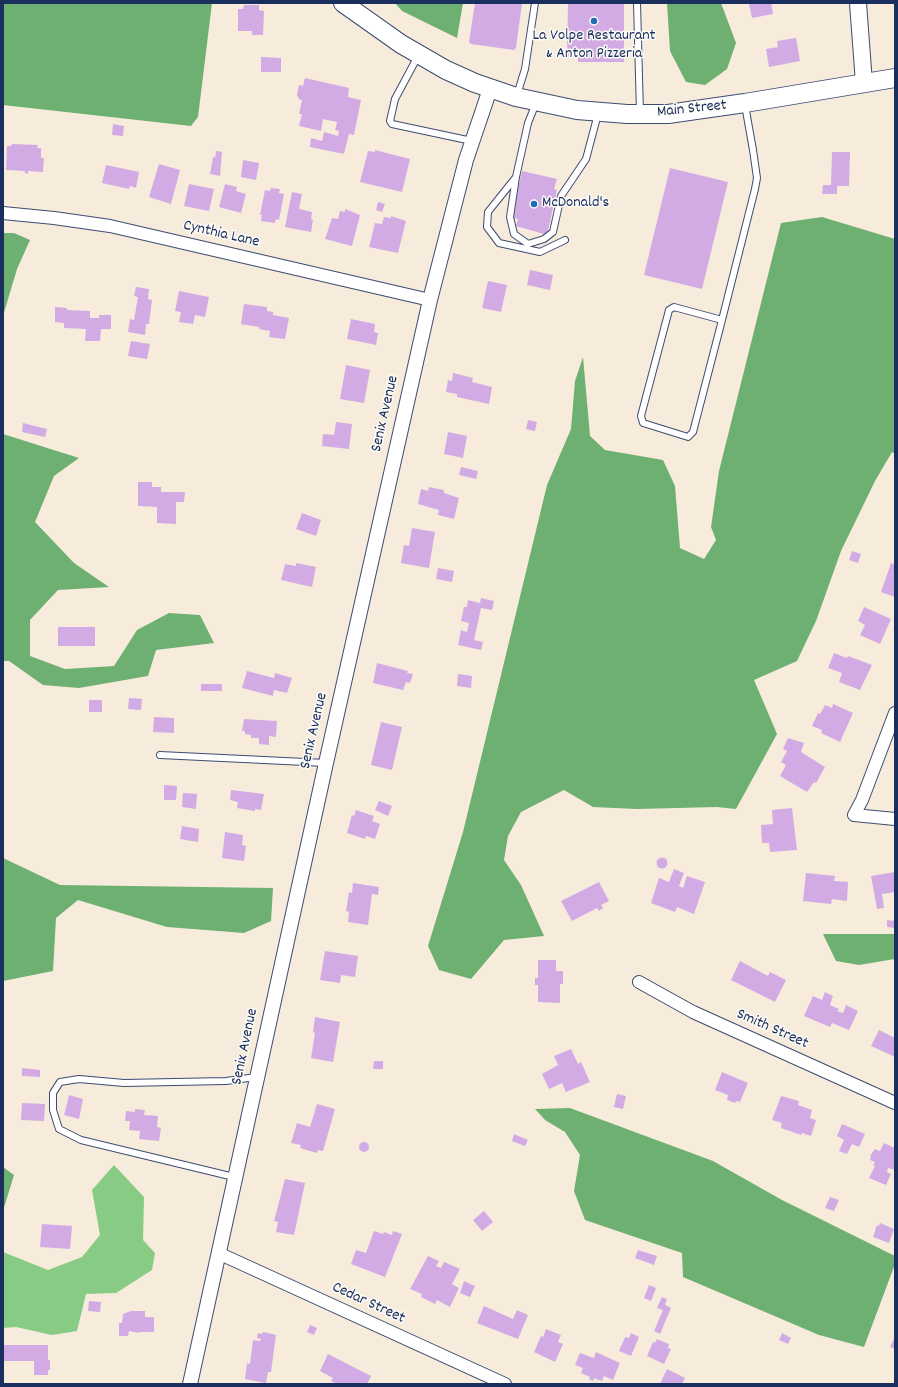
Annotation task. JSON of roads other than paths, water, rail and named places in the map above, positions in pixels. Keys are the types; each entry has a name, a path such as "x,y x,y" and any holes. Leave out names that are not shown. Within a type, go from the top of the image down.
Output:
{"main road":[{"name":"Main Street","path":"344,3 418,55 446,70 490,89 516,97 598,113 640,115 674,113 745,103 895,78"},
{"path":"858,3 864,83"}],"street":[{"name":"Senix Avenue","path":"190,1384 256,1077 430,300 472,141 490,89"},
{"name":"Cynthia Lane","path":"3,213 110,226 430,300"},
{"path":"895,714 862,800 854,815 895,819"},
{"name":"Smith Street","path":"639,982 694,1012 895,1103"},
{"name":"Cedar Street","path":"218,1253 505,1384"}],"lane":[{"path":"516,97 526,69 535,3"},
{"path":"637,3 640,115"},
{"path":"418,55 395,99 390,121 392,124 472,141"},
{"path":"537,102 528,123 516,177 510,217 514,234 528,244 544,239 553,232 561,196 586,160 598,113"},
{"path":"722,320 674,307 669,310 641,416 643,423 688,437 693,432 722,320 757,178 745,103"},
{"path":"516,177 488,212 487,227 499,243 540,252 564,240"},
{"path":"160,755 326,763"},
{"path":"234,1177 81,1140 59,1129 52,1110 52,1093 60,1082 79,1079 124,1084 226,1082 256,1077"}],"place":[{"name":"La Volpe Restaurant & Anton Pizzeria","path":"594,21"},
{"name":"McDonald's","path":"534,204"}]}
